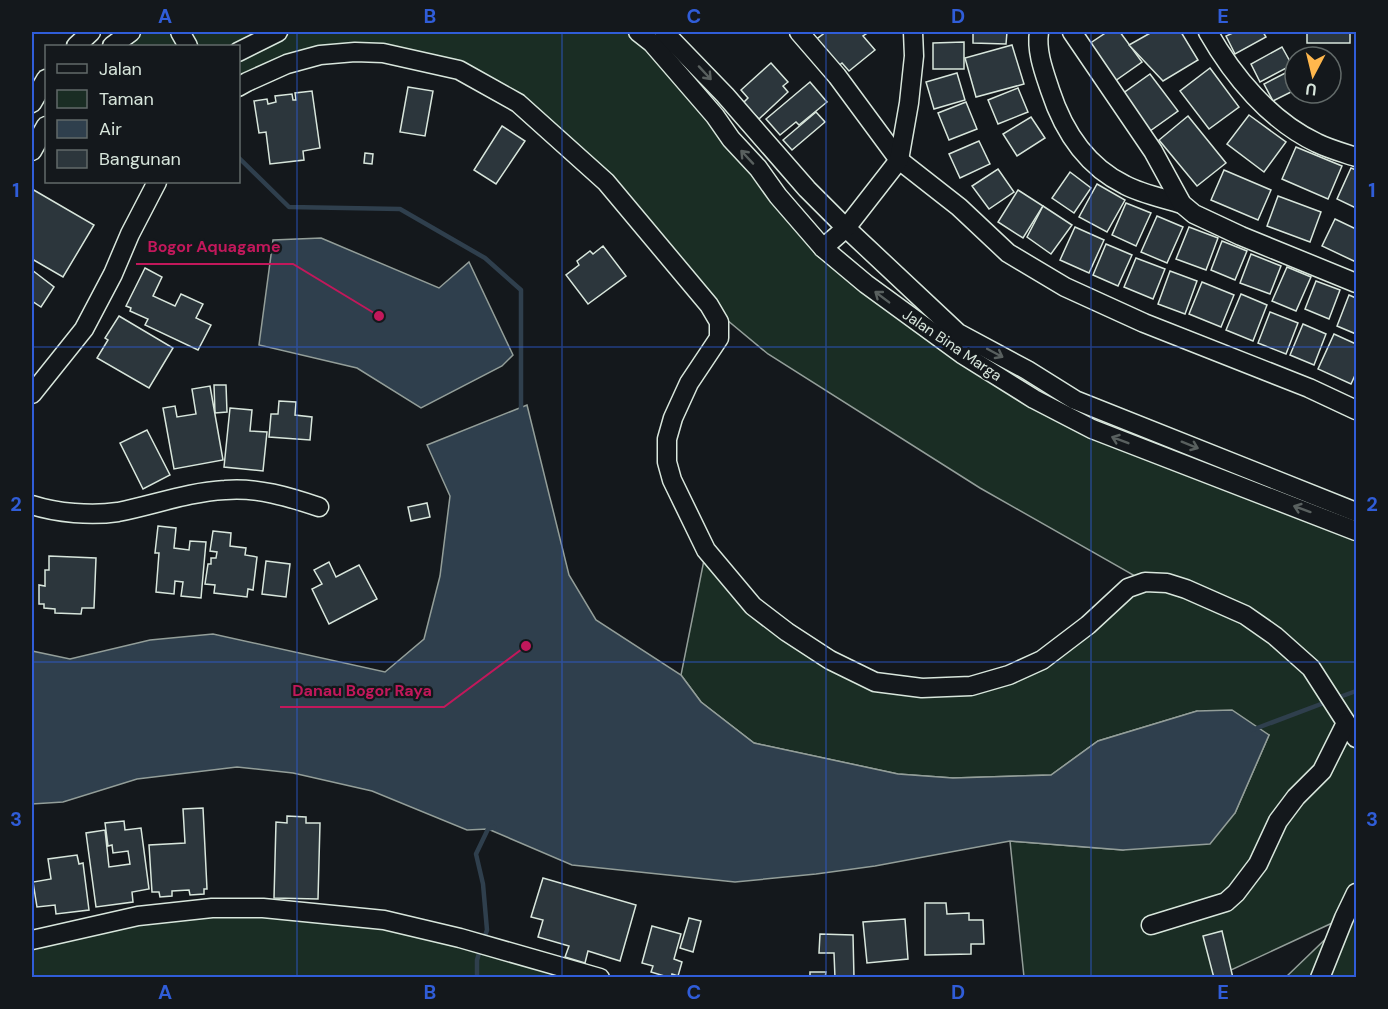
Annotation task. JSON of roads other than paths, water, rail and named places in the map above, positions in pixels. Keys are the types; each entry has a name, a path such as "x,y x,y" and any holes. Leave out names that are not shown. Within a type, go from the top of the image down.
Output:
{"street":[{"path":"77,45 91,32"},
{"path":"240,51 278,32"},
{"name":"Jalan Bina Marga","path":"638,32 652,43 715,116 731,139 758,168 778,196 823,248 909,317 968,358 1034,399 1092,429 1356,531"},
{"name":"Jalan Bina Marga","path":"664,32 725,95 807,189 958,333 1075,399 1356,512"},
{"path":"799,32 837,76 899,160 959,207 1008,253 1065,287 1144,323 1309,388 1356,410"},
{"path":"823,248 846,228 899,160 909,103 914,56 913,32"},
{"path":"1039,32 1046,80 1063,123 1089,160 1125,185 1182,204 1194,214 1241,236 1356,283"},
{"path":"1072,32 1153,151 1182,204"},
{"path":"1208,32 1253,94 1278,119 1316,143 1356,157"},
{"path":"240,86 287,64 320,55 355,52 383,54 459,70 518,103 606,182 709,305 719,322 719,338 689,383 673,418 667,439 667,462 672,480 706,550 753,606 830,660 875,682 922,688 970,686 1010,675 1042,660 1088,625 1128,588 1145,582 1167,583 1245,615 1275,636 1311,668 1356,738"},
{"path":"32,70 45,78"},
{"path":"32,103 45,81"},
{"path":"32,151 45,128"},
{"path":"32,394 84,329 114,274 130,234 156,183"},
{"path":"32,505 69,512 117,512 180,496 227,489 265,492 319,507"},
{"path":"1151,924 1226,902 1236,893 1258,864 1278,821 1296,797 1322,771 1345,720"},
{"path":"1320,978 1356,893"},
{"path":"32,940 138,916 212,908 263,908 373,918 460,938 600,978"}],"water":[{"path":"321,238 439,288 469,262 513,355 502,366 421,408 357,368 259,345 273,240"},
{"path":"527,405 569,575 596,620 681,675 701,702 754,743 898,774 953,778 1051,775 1098,741 1197,711 1232,710 1269,735 1235,813 1210,844 1123,850 1010,841 875,866 735,882 572,865 488,829 467,830 372,791 293,773 237,767 137,779 63,802 32,804 32,651 70,659 150,640 213,634 385,672 424,639 440,576 450,496 427,445"}],"waterway":[{"path":"240,159 289,207 400,209 485,258 521,290 521,413"},
{"path":"1337,698 1356,691"},
{"path":"1252,730 1329,701"},
{"path":"484,939 487,930 483,884 476,854 488,829 494,827"},
{"path":"477,978 477,960 481,947"}],"place":[{"name":"Bogor Aquagame","path":"379,316"},
{"name":"Danau Bogor Raya","path":"526,646"}]}
